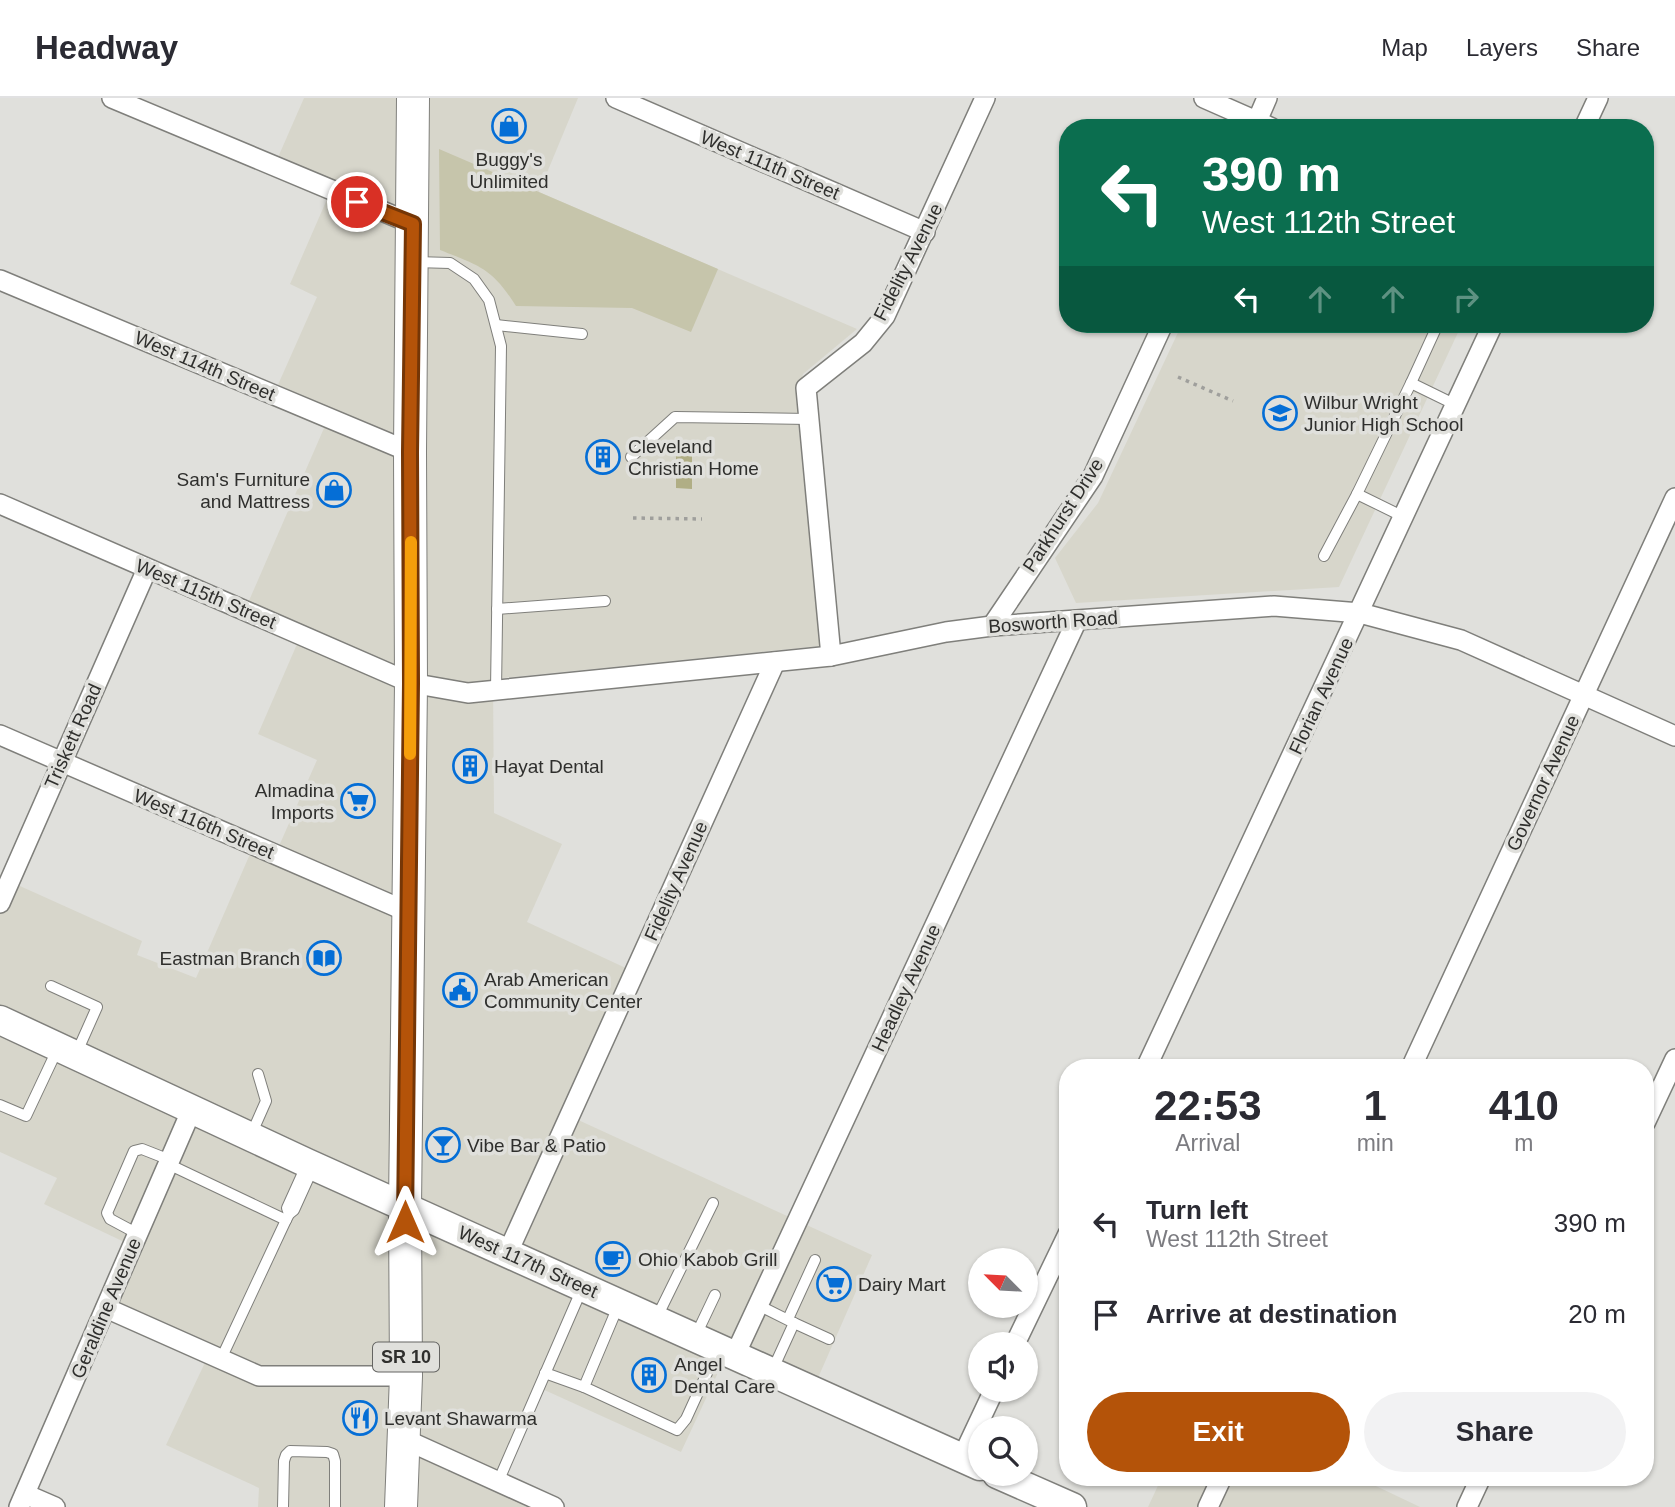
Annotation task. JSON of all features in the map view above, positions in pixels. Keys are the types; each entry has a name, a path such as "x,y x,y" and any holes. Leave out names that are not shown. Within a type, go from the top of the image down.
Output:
{"main road":[{"name":"SR 10","path":"401,1507 406,1376 413,98"},
{"name":"West 117th Street","path":"1,1024 968,1461"},
{"path":"1024,1486 1072,1507"}],"street":[{"path":"112,98 413,224"},
{"name":"West 111th Street","path":"616,98 925,232"},
{"name":"Fidelity Avenue","path":"831,656 806,388 863,343 885,316 985,98"},
{"path":"1204,98 1248,119"},
{"path":"1262,119 1267,98"},
{"path":"1588,119 1598,98"},
{"name":"West 114th Street","path":"0,280 410,452"},
{"name":"Parkhurst Drive","path":"992,626 1093,476 1159,333"},
{"name":"Florian Avenue","path":"1150,1059 1489,333"},
{"name":"Governor Avenue","path":"1415,1059 1675,498"},
{"name":"West 115th Street","path":"0,504 411,683"},
{"name":"Triskett Road","path":"0,903 147,569"},
{"name":"Bosworth Road","path":"411,683 468,693 831,656 946,632 992,626 1274,606 1360,613 1461,640 1675,736"},
{"name":"Headley Avenue","path":"716,1348 758,1305 1077,620"},
{"name":"Fidelity Avenue","path":"508,1252 775,662"},
{"name":"West 116th Street","path":"0,735 408,912"},
{"path":"1654,1104 1675,1059"},
{"name":"Geraldine Avenue","path":"22,1500 192,1109"},
{"path":"1022,1332 1059,1253"},
{"path":"106,1308 260,1376 406,1376"},
{"path":"404,1440 554,1507"},
{"path":"1208,1507 1218,1486"},
{"path":"1467,1507 1477,1486"},
{"path":"22,1500 55,1507"}],"lane":[{"path":"413,262 450,262 474,279 489,300 501,346 496,690"},
{"path":"496,325 582,334"},
{"path":"1324,556 1357,494 1434,333"},
{"path":"1411,383 1456,405"},
{"path":"631,457 675,417 809,419"},
{"path":"1357,494 1404,517"},
{"path":"497,609 606,601"},
{"path":"0,1105 26,1116 97,1007 51,986"},
{"path":"250,1136 266,1101 258,1074"},
{"path":"138,1234 110,1219 107,1213 134,1151 142,1149 287,1217"},
{"path":"221,1359 287,1217 287,1208 311,1165"},
{"path":"655,1320 713,1203"},
{"path":"771,1373 815,1260"},
{"path":"498,1482 583,1287"},
{"path":"545,1373 584,1387 677,1430 686,1419 716,1348 715,1295"},
{"path":"584,1387 620,1304"},
{"path":"758,1305 829,1339"},
{"path":"283,1507 284,1461 290,1451 333,1454 335,1507"}],"path":[{"path":"1178,377 1233,401"},
{"path":"633,518 702,519"}],"shaded area":[{"path":"304,98 578,98 539,192 857,329 803,374 796,399 820,646 493,679 494,813 562,844 527,922 630,970 563,1113 872,1255 814,1387 729,1349 681,1452 540,1388 503,1479 566,1507 258,1507 259,1488 166,1445 210,1352 111,1307 137,1248 44,1204 57,1178 0,1152 0,877 142,941 137,955 196,978 257,838 279,846 317,760 258,734 304,628 248,603 331,412 277,387 317,297 290,284 328,197 272,171"},
{"name":"Wilbur Wright Junior High School","path":"1178,333 1458,333 1339,587 1076,603 1055,558 1098,503"},
{"path":"676,443 692,443 692,489 676,488"},
{"path":"1158,1486 1376,1486 1420,1507 1148,1507"}],"green space":[{"path":"439,149 718,269 691,332 632,308 516,306 500,283 484,270 440,250"}],"slow traffic":[{"path":"410,754 411,542"}],"place":[{"name":"Buggy's Unlimited","path":"509,126"},
{"name":"Wilbur Wright Junior High School","path":"1280,413"},
{"name":"Cleveland Christian Home","path":"603,457"},
{"name":"Sam's Furniture and Mattress","path":"334,490"},
{"name":"Hayat Dental","path":"470,766"},
{"name":"Almadina Imports","path":"358,801"},
{"name":"Eastman Branch","path":"324,958"},
{"name":"Arab American Community Center","path":"460,990"},
{"name":"Vibe Bar & Patio","path":"443,1145"},
{"name":"Ohio Kabob Grill","path":"613,1259"},
{"name":"Dairy Mart","path":"834,1284"},
{"name":"Angel Dental Care","path":"649,1375"},
{"name":"Levant Shawarma","path":"360,1418"}],"route":[{"path":"357,202 413,224 405,1222"}]}
